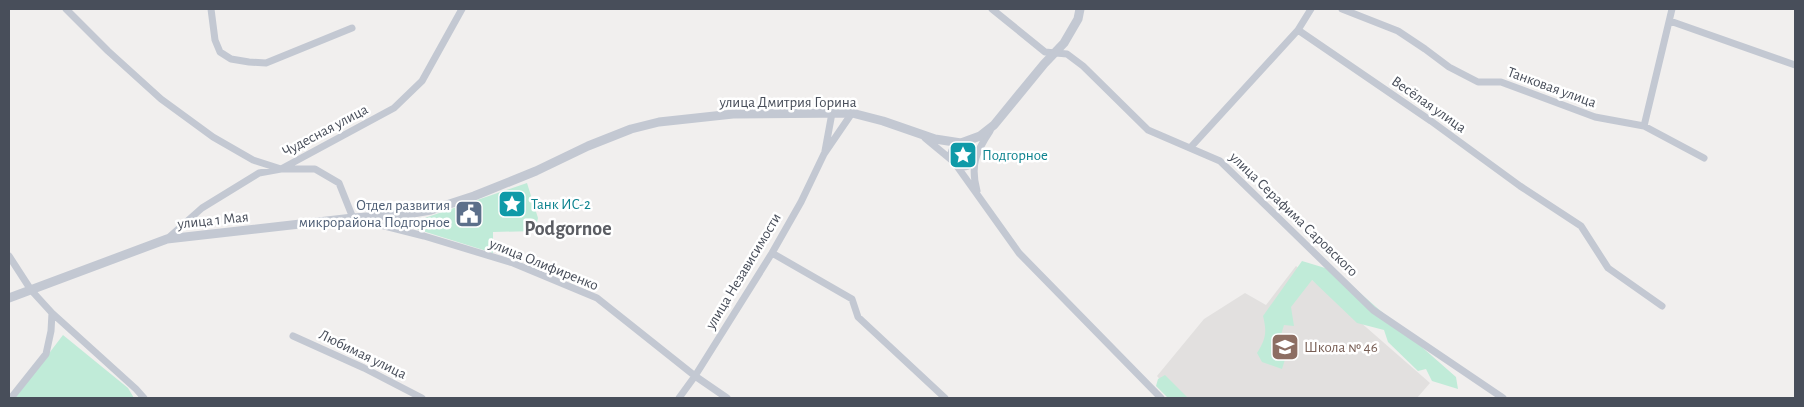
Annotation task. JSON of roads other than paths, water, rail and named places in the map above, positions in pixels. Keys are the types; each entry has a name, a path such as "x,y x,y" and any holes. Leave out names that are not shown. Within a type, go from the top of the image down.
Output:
{"street":[{"path":"66,9 161,100 213,137 253,160 282,169 315,169 339,183 353,218"},
{"path":"211,9 215,40 220,52 232,59 249,62 266,63 352,28"},
{"name":"Чудесная улица","path":"167,238 202,208 259,172 282,169 394,108 422,81 462,9"},
{"name":"улица Серафима Саровского","path":"992,9 1045,52 1067,54 1083,66 1148,130 1220,161 1373,310 1503,398"},
{"path":"994,125 980,136 954,147 952,158 954,162 960,166 967,166 974,158 994,125 1064,43 1078,19 1080,9"},
{"path":"1190,148 1298,30 1311,9"},
{"name":"Танковая улица","path":"1342,9 1398,31 1449,68 1478,82 1501,82 1595,118 1644,126 1704,158"},
{"path":"1644,126 1672,9"},
{"path":"1670,21 1795,65"},
{"name":"Весёлая улица","path":"1298,30 1580,226 1608,268 1662,306"},
{"path":"824,154 832,113"},
{"path":"824,154 852,113"},
{"name":"улица Дмитрия Горина","path":"431,210 474,196 536,171 597,142 631,129 659,122 733,114 852,113 882,121 922,136 954,162 1019,253 1161,398"},
{"path":"922,136 947,142 968,144 972,147 974,150 974,177 979,198"},
{"name":"улица Независимости","path":"679,398 695,376 772,254 801,202 824,154"},
{"name":"улица 1 Мая","path":"9,298 167,238 431,210"},
{"name":"улица Олифиренко","path":"353,218 424,236 513,263 597,298 695,376 727,398"},
{"path":"772,254 852,299 858,317 945,398"},
{"path":"9,256 31,290 52,313 144,398"},
{"path":"11,398 46,354 51,331 52,313"},
{"name":"Любимая улица","path":"293,336 364,368 422,398"}],"place":[{"name":"Подгорное","path":"963,155"},
{"name":"Танк ИС-2","path":"512,204"},
{"name":"Отдел развития микрорайона Подгорное","path":"469,214"},
{"name":"Школа № 46","path":"1285,347"}],"district":[{"name":"Podgornoe","path":"568,228"}]}
